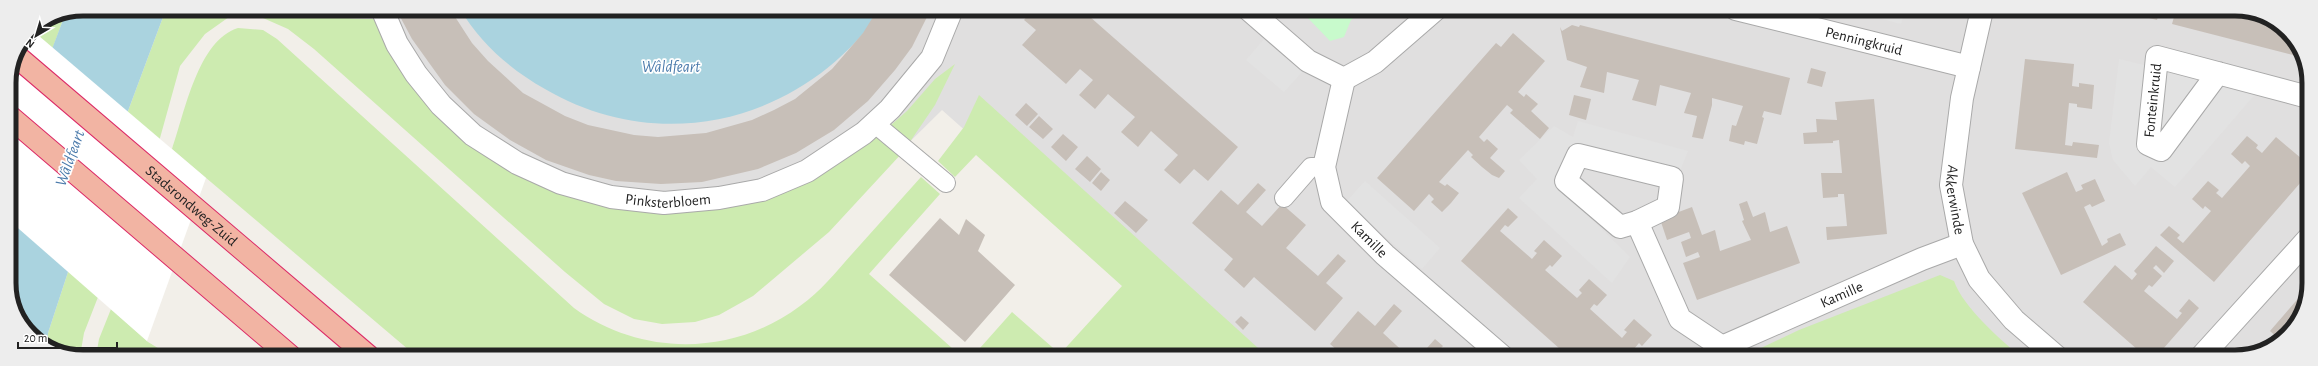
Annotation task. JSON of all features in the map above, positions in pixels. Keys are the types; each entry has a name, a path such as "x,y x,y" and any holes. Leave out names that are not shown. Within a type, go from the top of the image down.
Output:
{"highway":[{"name":"Stadsrondweg-Zuid","path":"20,59 361,350"},
{"path":"16,122 283,350"}],"street":[{"name":"Pinksterbloem","path":"385,16 396,44 416,74 442,105 473,135 523,166 561,183 611,197 664,203 719,198 762,190 808,171 864,133 890,108 932,58 949,16"},
{"path":"1256,16 1308,61 1344,79 1375,62 1428,16"},
{"name":"Penningkruid","path":"1761,16 1969,66"},
{"name":"Akkerwinde","path":"1981,16 1962,98 1951,185 1962,244 1979,278 2014,320 2049,350"},
{"path":"2218,73 2302,95"},
{"name":"Kamille","path":"1344,79 1324,167 1332,202 1385,255 1495,350"},
{"path":"1578,155 1672,178 1668,207 1637,222 1620,227 1566,181 1578,155"},
{"name":"Kamille","path":"1637,222 1680,318 1716,350"},
{"name":"Kamille","path":"1729,350 1922,259 1962,244"},
{"path":"2207,350 2302,246"}],"lane":[{"path":"874,123 946,183"},
{"path":"1284,198 1311,167 1324,167"}],"shaded area":[{"path":"289,16 2235,16 2252,18 2261,21 2279,33 2293,49 2301,70 2302,283 2300,300 2295,313 2288,324 2279,333 2269,341 2248,349 1212,350 942,110 804,246 692,291"},
{"path":"1871,16 1903,16 1901,24"},
{"path":"1264,39 1302,72 1284,92 1246,60"},
{"path":"2119,59 2257,92 2175,187 2151,167 2135,186 2113,160 2109,143"},
{"path":"1578,121 1688,151 1679,173 1582,156 1560,188 1630,257 1612,283 1519,198 1537,179 1519,160 1554,126 1573,137"},
{"path":"1365,181 1440,248 1422,269 1346,202"}],"green space":[{"path":"163,16 336,16 374,19 389,53 419,94 597,200 803,181 841,162 876,138 907,111 935,79 955,64 935,105 903,152 829,232 753,296 719,315 695,322 662,324 634,319 604,304 565,272 314,49 288,29 263,18 229,17 205,34 180,66 160,138 84,333 81,350 66,348 47,340 48,333 68,272"},
{"path":"1306,16 1355,16 1351,20 1344,37 1330,41"},
{"path":"63,19 53,47 16,93 16,84 34,39 46,27"},
{"path":"238,28 263,30 277,39 574,308 600,324 629,335 658,342 687,344 717,342 746,334 774,322 800,306 834,275 921,177 940,194 869,274 954,350 409,350 172,149 195,79 203,62 213,47 224,35"},
{"path":"979,95 1260,350 1064,350 1122,286 976,155 955,177 938,161 964,127"},
{"path":"1940,275 1954,281 1965,301 1974,312 2013,350 1757,350 1799,330"},
{"path":"111,309 148,342 161,350 97,350 99,339"},
{"path":"1012,312 1055,350 978,350"}],"water":[{"path":"83,16 163,16 68,272 48,333 47,340 33,327 25,317 17,296 16,144 63,19"},
{"name":"Wâldfeart","path":"465,16 876,16 850,47 813,78 773,102 729,117 683,124 637,121 590,110 545,89 532,82 497,55"}],"pier":[{"path":"37,35 206,178 147,341 16,226 17,70 21,57 27,46"}],"building":[{"path":"400,16 455,16 472,43 488,61 523,93 565,116 588,125 634,135 658,137 706,133 752,120 795,99 832,69 863,33 874,16 928,16 912,47 895,70 868,101 834,130 796,153 758,169 702,182 661,184 616,181 589,175 546,160 510,140 474,114 445,85 412,39"},
{"path":"1027,16 1089,16 1238,147 1208,181 1194,169 1180,184 1164,170 1178,155 1151,131 1138,147 1121,132 1135,117 1108,94 1095,109 1079,95 1093,80 1080,69 1066,84 1022,45 1036,30 1024,20"},
{"path":"2145,16 2158,16 2157,20"},
{"path":"2174,16 2235,16 2252,18 2269,25 2279,33 2288,42 2296,56 2172,24"},
{"path":"1572,25 1579,27 1580,25 1790,78 1781,115 1764,111 1762,117 1764,118 1757,144 1745,141 1744,145 1729,141 1732,125 1736,126 1743,106 1712,98 1712,105 1703,139 1692,137 1697,116 1684,113 1691,93 1660,85 1656,106 1632,100 1639,80 1607,72 1604,93 1580,87 1587,67 1567,60 1560,27 1562,31"},
{"path":"1513,33 1545,61 1518,92 1524,97 1526,94 1538,104 1531,111 1549,128 1540,139 1510,113 1513,110 1507,105 1479,137 1484,142 1487,139 1498,149 1490,158 1505,171 1499,178 1492,175 1482,167 1471,157 1473,155 1468,150 1439,182 1445,186 1447,184 1459,193 1451,203 1442,212 1431,202 1434,199 1429,194 1414,211 1377,178 1496,43 1501,47"},
{"path":"2025,59 2074,64 2072,86 2079,87 2079,83 2094,85 2092,109 2077,107 2077,104 2069,103 2065,145 2072,146 2073,142 2099,145 2097,158 2015,149"},
{"path":"1811,68 1826,72 1822,87 1807,83"},
{"path":"1574,95 1591,99 1586,120 1569,115"},
{"path":"1874,99 1887,234 1827,240 1826,227 1847,226 1844,194 1838,194 1838,197 1823,198 1821,173 1842,173 1839,140 1833,141 1833,143 1804,144 1803,133 1817,132 1816,119 1837,120 1835,102"},
{"path":"1026,103 1038,114 1027,126 1015,115"},
{"path":"1039,116 1053,129 1043,139 1029,127"},
{"path":"1063,134 1078,147 1066,161 1051,147"},
{"path":"2247,136 2258,145 2256,148 2262,153 2276,137 2302,159 2302,181 2214,282 2160,235 2169,226 2180,235 2177,238 2183,243 2211,211 2205,206 2203,209 2192,199 2208,181 2219,190 2216,193 2222,198 2250,166 2245,161 2242,164 2231,154"},
{"path":"1087,156 1101,169 1090,182 1075,169"},
{"path":"1101,172 1110,180 1101,191 1092,183"},
{"path":"2067,172 2076,192 2083,189 2081,185 2095,179 2105,201 2092,207 2090,204 2084,207 2102,246 2108,242 2107,239 2120,233 2126,245 2061,275 2022,193"},
{"path":"1258,183 1266,190 1246,212 1262,226 1282,204 1306,225 1286,248 1318,276 1338,254 1346,261 1326,283 1343,298 1315,331 1254,277 1244,288 1224,270 1233,259 1192,223 1221,190 1238,205"},
{"path":"1125,201 1148,220 1136,233 1114,213"},
{"path":"1747,201 1753,217 1765,212 1770,232 1787,226 1800,263 1697,300 1683,263 1700,257 1698,252 1686,257 1681,242 1691,238 1689,232 1667,240 1660,219 1692,207 1702,235 1715,230 1720,251 1751,240 1742,221 1744,220 1739,204"},
{"path":"1508,208 1518,217 1508,227 1505,225 1500,231 1532,259 1537,253 1534,251 1544,240 1562,256 1552,267 1550,265 1545,270 1577,298 1582,293 1579,290 1589,279 1607,295 1597,306 1594,304 1590,309 1622,338 1627,332 1624,330 1634,319 1652,335 1642,346 1639,343 1634,349 1635,350 1561,350 1461,261"},
{"path":"940,218 959,235 966,219 985,235 978,251 1015,285 965,342 889,275"},
{"path":"2156,246 2174,261 2164,273 2156,265 2153,268 2162,276 2152,287 2149,285 2144,291 2177,319 2182,313 2179,311 2189,299 2199,308 2162,350 2138,350 2083,302 2115,265 2132,280 2137,274 2134,271"},
{"path":"2301,296 2295,313 2288,324 2275,336 2270,331"},
{"path":"1394,304 1402,311 1383,333 1401,350 1337,350 1330,344 1358,311 1375,326"},
{"path":"1241,316 1249,323 1243,330 1235,322"},
{"path":"1435,339 1443,346 1439,350 1425,350"}]}
